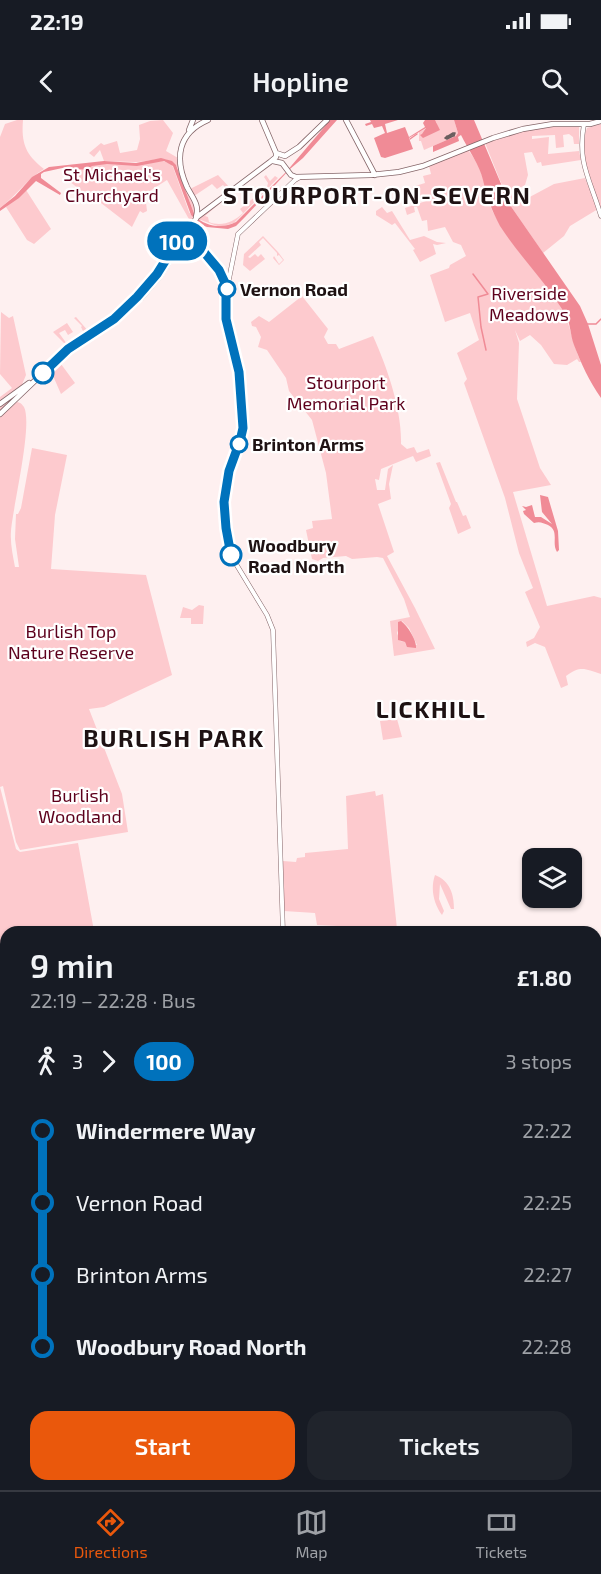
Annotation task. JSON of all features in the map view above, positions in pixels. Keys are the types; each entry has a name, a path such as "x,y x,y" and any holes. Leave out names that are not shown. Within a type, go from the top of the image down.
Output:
{"main road":[{"path":"208,120 198,123 193,120 181,146 180,160 185,180 196,204 201,210 210,208"},
{"path":"0,414 68,349 114,319 150,289 196,219 276,158 262,120"},
{"path":"294,181 283,159 327,120"},
{"path":"346,120 373,174"},
{"path":"270,162 276,161 294,177 373,174 408,170 502,135 543,125 584,124 601,121"},
{"path":"186,135 202,122"},
{"path":"584,124 581,142 582,155 601,216"},
{"path":"276,153 285,156"},
{"path":"283,926 273,630 269,619 233,559 225,520 225,485 243,428 239,372 226,319 227,289 235,240 239,232 300,177"},
{"path":"196,204 196,219 191,231 198,245 222,275 227,289"},
{"path":"183,236 198,245"},
{"path":"183,236 203,252"},
{"path":"222,275 230,272"},
{"path":"0,404 39,376"}],"green space":[{"path":"23,120 24,142 29,154 44,169 0,208 0,137 5,124"},
{"path":"163,120 173,133 166,151 178,158 192,194 195,216 177,167 167,160 104,161 100,150 94,157 89,153 101,143 104,145 117,141 120,153 137,150 140,139 139,125"},
{"path":"435,120 454,120 458,133 424,150 419,141 419,132 427,128 422,135 437,123"},
{"path":"601,124 601,209 584,159 584,138 587,128"},
{"path":"579,127 579,144 574,144 573,137 569,134 563,135 564,147 556,148 555,135 532,136 532,139 549,137 548,154 579,151 581,160 542,166 541,162 537,163 532,152 524,153 528,175 525,185 512,195 514,200 526,199 554,184 585,178 598,209 570,226 564,236 543,253 510,205 485,143 531,129"},
{"name":"Riverside Meadows","path":"468,150 481,171 489,203 500,225 564,313 581,362 577,359 567,365 554,364 541,345 530,335 520,341 515,330 519,343 517,399 540,468 551,485 513,492 547,606 594,596 601,598 601,674 583,669 576,670 566,676 568,685 561,688 545,647 535,643 527,647 526,642 534,638 540,627 525,592 533,588 519,553 505,498 464,383 467,379 457,353 479,340 470,313 445,322 430,275 449,268 450,265 466,256 461,245 453,242 445,227 428,231 427,220 422,221 417,207 414,207 415,212 407,215 405,208 432,199 430,196 416,200 412,187 425,183 423,176 431,174 429,166"},
{"name":"St Michael's Churchyard","path":"163,161 173,167 193,218 173,242 169,238 178,224 190,221 167,180 145,194 147,211 143,213 140,211 132,227 69,181 63,168 109,162 134,164"},
{"path":"218,175 231,189 228,191 223,185 217,189 212,184 194,196 190,189"},
{"path":"266,175 270,181 275,176 278,178 234,223 220,227 198,219 225,199 205,216 208,217 209,222 218,224 236,219 243,213 240,209 267,187 268,183 264,177"},
{"path":"26,190 51,229 34,244 27,240 6,207"},
{"path":"382,207 387,213 392,211 410,240 424,236 446,243 433,244 436,254 420,262 413,250 415,249 395,223 392,225 376,215 376,211"},
{"path":"263,236 284,260 279,265 273,258 274,256 279,264 283,260 263,238 259,242 261,245 248,257 255,254 258,257 261,254 265,259 250,271 243,265 244,254"},
{"name":"Stourport Memorial Park","path":"302,296 328,329 324,337 328,344 336,344 339,349 373,336 393,389 399,417 401,444 407,449 414,447 417,453 429,449 431,456 416,462 413,456 381,469 379,480 375,479 377,490 385,490 388,469 393,465 389,484 391,499 378,504 394,552 387,556 435,649 394,656 390,621 410,617 404,599 383,558 352,559 346,556 323,558 318,561 312,559 306,530 313,528 312,521 332,519 326,473 312,420 289,391 286,378 267,350 258,347 261,337 251,322 259,316 269,322","holes":["402,621 409,628 417,645 406,645 405,642 400,641 397,633"]},
{"path":"1,312 9,318 13,316 26,375 21,387 0,404 0,397 12,388 0,374"},
{"path":"76,317 89,332 70,345 66,345 53,332 67,323 73,332 68,335 65,330 59,333 67,344 84,333 82,326 74,318"},
{"path":"57,363 61,364 75,383 61,394 50,369"},
{"name":"Burlish Top Nature Reserve","path":"14,398 11,406 17,402 21,403 26,416 24,448 11,531 15,567 19,567 15,539 16,514 21,508 32,448 67,455 55,515 51,569 146,575 172,675 104,707 89,709 122,794 128,832 20,850 16,842 3,786 0,787 0,406"},
{"path":"440,462 456,502 463,516 466,515 471,528 458,534 449,508 451,504 436,463"},
{"path":"199,605 204,606 203,624 191,624 191,618 180,618 183,607 192,610"},
{"path":"397,719 402,737 383,740 380,721"},
{"path":"0,787 16,849 20,852 78,843 93,926 0,926"},
{"path":"375,791 376,796 383,794 397,926 317,925 315,913 284,911 283,861 296,862 297,858 305,857 305,853 348,849 346,796"},
{"path":"435,875 448,884 453,898 454,909 451,909 440,884 439,899 444,911 442,915 434,896"}],"shaded area":[{"path":"337,120 236,226 228,229 199,224 191,215 173,166 164,161 137,166 107,164 92,166 86,170 67,167 44,172 41,178 61,193 60,195 36,181 19,198 0,211 0,208 15,196 32,177 49,167 104,161 136,163 161,158 172,161 176,165 195,216 199,220 209,225 231,224 236,222 286,172 326,125 325,123"},
{"path":"370,120 398,120 385,124 387,133 405,127 409,137 425,127 423,123 425,120 435,120 440,130 423,138 420,135 426,128 409,138 413,149 385,158 381,157 374,138 385,133 382,126 374,128 372,124 366,126 365,124 371,122"},
{"path":"454,120 474,120 510,205 580,306 601,365 601,398 579,358 565,314 500,226 479,169 461,135 458,137 459,141 433,152 433,146 458,133"},
{"path":"540,495 548,497 558,531 559,550 557,552 554,530 541,522 534,523 523,511 526,510 522,506 532,505 535,517 541,517 552,524 542,512"},
{"path":"401,621 412,634 416,648 407,647 405,642 398,640 398,622"}],"waterway":[{"path":"410,139 417,134"},
{"path":"473,274 488,294 478,297 486,350"},
{"path":"586,324 596,324 601,319"}],"railway":[{"path":"453,136 447,139 445,138 453,133 455,133 454,136 447,136 446,137 448,138 449,137 450,136 450,135 453,133 453,136"}],"bus line":[{"name":"100","path":"43,373 68,349 114,319 137,297 157,274 182,234 198,245 226,282 226,319 239,372 243,428 225,485 224,502 231,555"}],"place":[{"name":"Vernon Road","path":"227,289"},
{"name":"Brinton Arms","path":"239,444"},
{"name":"Woodbury Road North","path":"231,555"}],"district":[{"name":"STOURPORT-ON-SEVERN","path":"377,194"},
{"name":"LICKHILL","path":"431,708"},
{"name":"BURLISH PARK","path":"174,737"}],"park label":[{"name":"Burlish Woodland","path":"80,805"}]}
